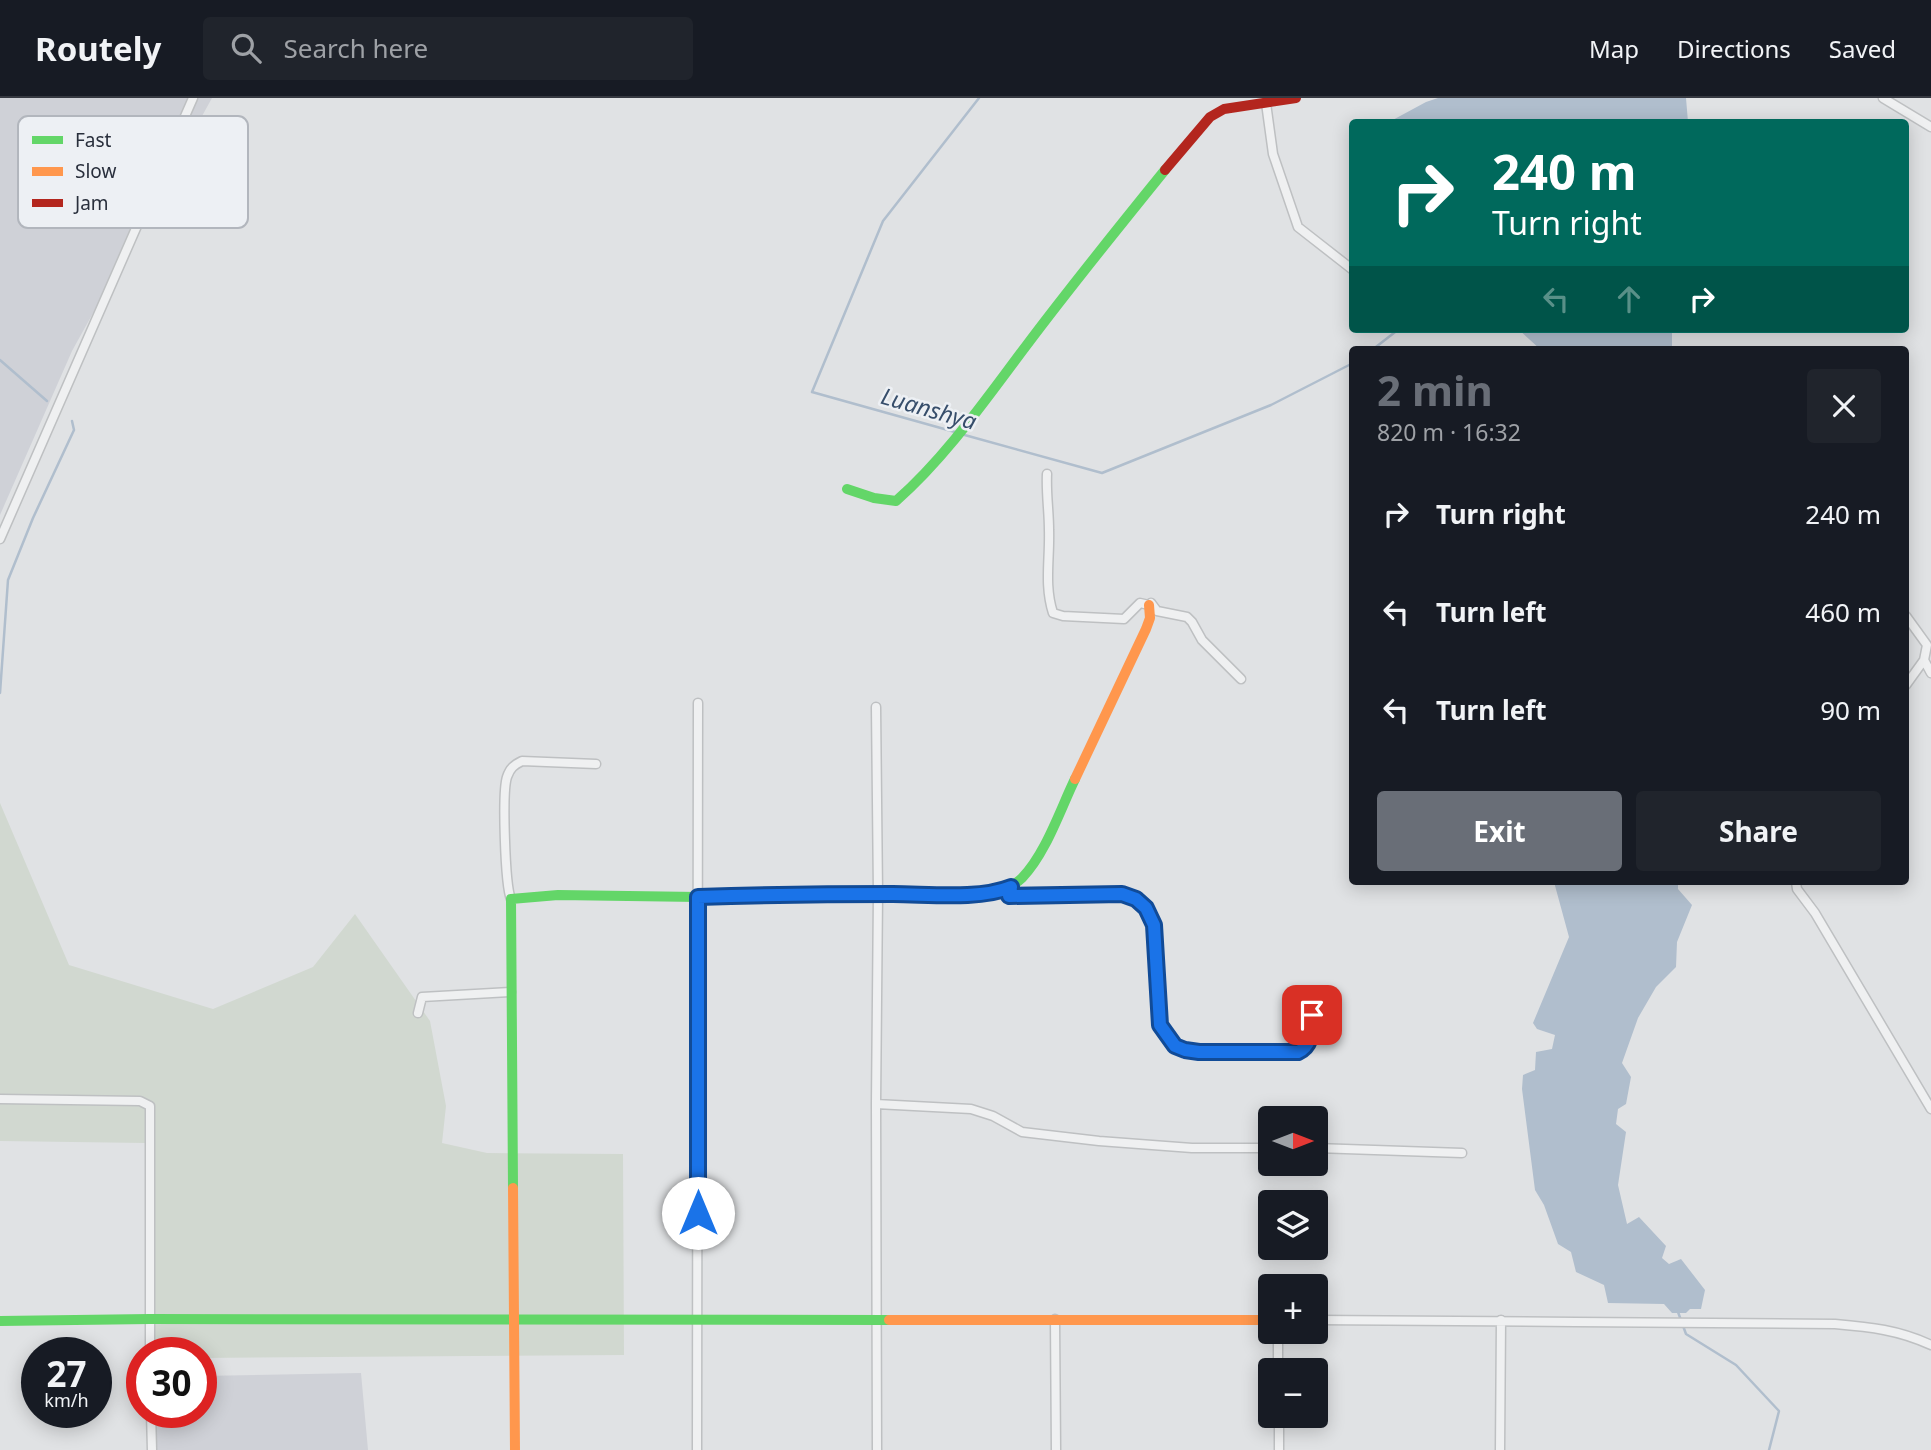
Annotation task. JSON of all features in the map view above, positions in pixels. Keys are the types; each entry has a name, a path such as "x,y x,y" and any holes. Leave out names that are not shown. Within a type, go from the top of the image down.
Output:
{"street":[{"path":"185,116 193,98"},
{"path":"848,489 891,501 902,497 968,422 1086,266 1210,117 1224,109 1266,100 1296,98"},
{"path":"1883,98 1931,127"},
{"path":"1266,100 1273,154 1298,227 1349,267"},
{"path":"0,539 136,228"},
{"path":"1047,474 1047,582 1053,613 1063,616 1124,619 1140,603 1151,603 1157,611 1187,617 1202,640 1241,679"},
{"path":"511,899 558,895 698,897 971,894 998,892 1011,887 1033,864 1044,844 1146,629 1150,618 1149,605"},
{"path":"1909,620 1929,644 1924,660 1909,681"},
{"path":"1924,660 1931,673"},
{"path":"697,1450 698,703"},
{"path":"876,707 877,1450"},
{"path":"514,1450 511,899 507,881 506,781 513,765 522,761 596,764"},
{"path":"1796,885 1931,1109"},
{"path":"1011,887 1009,896 1122,894 1136,899 1146,908 1154,925 1160,1025 1175,1046 1185,1050 1298,1052 1309,1044 1314,998"},
{"path":"418,1013 422,997 511,992"},
{"path":"0,1099 140,1101 150,1106 150,1337"},
{"path":"876,1104 971,1109 993,1116 1022,1132 1099,1141 1192,1148 1258,1147"},
{"path":"1328,1148 1462,1153"},
{"path":"0,1321 697,1318 1258,1320"},
{"path":"1055,1319 1056,1450"},
{"path":"1328,1320 1835,1324 1875,1328 1911,1336 1931,1345"},
{"path":"1500,1450 1501,1320"},
{"path":"151,1428 152,1450"},
{"path":"1279,1428 1279,1450"}],"shaded area":[{"path":"0,98 212,98 202,116 18,116 18,228 140,228 72,351 0,515"},
{"path":"0,803 69,965 213,1009 313,967 355,914 430,1021 446,1106 442,1143 487,1153 623,1154 624,1355 217,1358 217,1337 147,1337 145,1143 0,1141"},
{"path":"361,1373 368,1450 151,1450 151,1428 217,1428 217,1376"}],"water":[{"path":"1438,98 1686,98 1688,119 1395,119"},
{"path":"1522,333 1672,333 1672,346 1537,346"},
{"path":"1555,885 1678,885 1678,889 1692,905 1677,942 1676,967 1656,987 1638,1018 1622,1063 1631,1077 1626,1104 1618,1109 1616,1124 1626,1132 1618,1185 1627,1224 1639,1217 1666,1246 1662,1258 1669,1264 1681,1259 1705,1290 1701,1309 1672,1313 1664,1304 1608,1303 1604,1285 1576,1272 1571,1252 1558,1244 1544,1205 1535,1190 1522,1089 1523,1075 1535,1070 1536,1052 1552,1049 1555,1035 1537,1029 1533,1023 1569,937"}],"waterway":[{"name":"Luanshya","path":"955,432 812,392 883,221 979,98"},
{"name":"Luanshya","path":"1377,346 1394,333"},
{"path":"0,360 47,401"},
{"name":"Luanshya","path":"961,434 1102,473 1271,405 1349,365"},
{"path":"0,693 8,580 74,430 72,421"},
{"name":"Luanshya","path":"1678,1312 1686,1334 1736,1365 1779,1411 1769,1450"}],"traffic: fast":[{"path":"847,489 874,498 896,501 932,466 1165,170"},
{"path":"513,1188 511,899 558,895 698,897 998,892 1017,883 1031,868 1075,779"},
{"path":"0,1321 889,1320"}],"traffic: slow":[{"path":"1075,779 1146,629 1150,618 1149,605"},
{"path":"513,1188 515,1450"},
{"path":"889,1320 1258,1320"}],"traffic: jam":[{"path":"1165,170 1210,117 1224,109 1296,98"}],"route":[{"path":"698,1213 698,897 971,894 998,892 1011,887 1009,896 1122,894 1136,899 1146,908 1154,925 1160,1025 1175,1046 1199,1052 1298,1052 1309,1044 1312,1015"}]}
